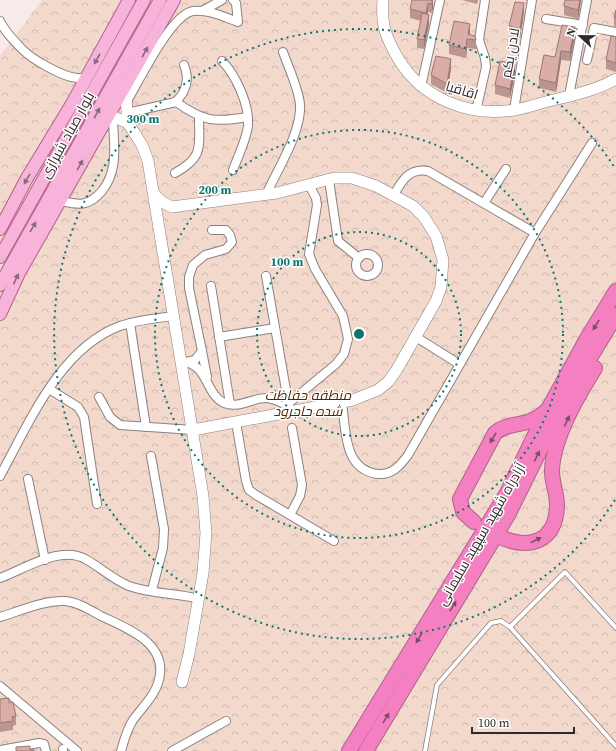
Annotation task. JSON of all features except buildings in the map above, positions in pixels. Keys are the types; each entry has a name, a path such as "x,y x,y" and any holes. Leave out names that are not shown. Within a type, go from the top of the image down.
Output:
{"highway":[{"name":"آزادراه شهید سپهبد سلیمانی","path":"349,751 507,493 549,408 586,340 616,291"},
{"name":"آزادراه شهید سپهبد سلیمانی","path":"366,751 508,515 568,394 614,318"},
{"path":"500,537 517,543 531,543 540,539 553,523 557,504 552,472 558,442 578,397 604,351 614,318"},
{"path":"474,522 463,512 460,498 495,433 503,427 532,421 549,408"}],"main road":[{"path":"0,229 39,158 73,102 129,0"},
{"name":"بلوار صیاد شیرازی","path":"0,257 144,0"},
{"name":"بلوار صیاد شیرازی","path":"0,285 54,204 160,0"},
{"path":"0,314 54,204 111,115 174,0"},
{"name":"اقاقیا","path":"383,0 382,19 390,45 405,69 421,87 438,99 476,111 514,110 592,90 616,79"},
{"path":"125,87 127,113 145,153 154,194 174,316 184,362 202,482 206,533 205,558 189,654 182,682"},
{"path":"111,115 127,113"},
{"path":"17,197 39,187 39,158"},
{"path":"154,194 162,202 172,207 266,195 340,177 358,179 394,195 413,206 424,217 436,236 442,253 442,277 439,294 416,337 388,382 368,396 342,402 289,407 236,422 193,430"},
{"path":"159,226 163,215 172,207"}],"street":[{"path":"202,11 222,0"},
{"path":"127,113 171,28 185,14 191,11 202,11 238,22 236,3 233,0"},
{"path":"421,87 440,0"},
{"path":"476,111 486,67 485,58 479,40 485,0"},
{"name":"لادن یکم","path":"514,110 532,0"},
{"path":"569,96 587,0"},
{"path":"546,19 582,25"},
{"path":"0,21 9,36 24,51 65,75 74,84 75,92 73,102"},
{"path":"587,60 594,28 616,32"},
{"path":"266,195 294,136 300,111 298,94 283,52"},
{"path":"222,61 230,69 236,80 247,117 248,127 233,170"},
{"path":"127,113 175,102 183,94 187,82 187,71 184,66"},
{"path":"65,75 78,78 84,77 89,73"},
{"path":"175,102 198,117 210,120 247,117"},
{"path":"54,204 86,204 98,195 109,181 114,164 111,115"},
{"path":"175,173 188,166 196,157 198,145 198,117"},
{"path":"342,402 349,449 358,466 377,474 389,473 397,468 408,455 535,233 592,143"},
{"path":"484,203 506,169"},
{"path":"394,195 406,176 413,172 424,170 436,174 535,233"},
{"path":"329,180 337,237 342,246 359,258"},
{"path":"289,407 336,364 344,354 348,339 347,328 343,316 309,254 317,205 316,198 309,185"},
{"path":"208,381 189,288 192,268 205,255 226,250 232,242 230,235 226,230 212,230"},
{"path":"266,276 289,407"},
{"path":"211,286 230,404"},
{"path":"0,476 48,389 62,370 93,340 109,330 130,323 174,316"},
{"path":"130,323 146,427"},
{"path":"219,337 275,328"},
{"path":"416,337 460,364"},
{"path":"184,362 195,360 202,350"},
{"path":"184,362 200,370 218,398 230,404 243,404 267,398 289,407"},
{"path":"48,389 78,407 84,417 97,504"},
{"path":"99,397 106,412 114,421 125,426 193,430"},
{"path":"236,422 246,481 249,490 334,541"},
{"path":"290,515 300,496 302,485 292,428"},
{"path":"151,456 164,528 163,548 152,590"},
{"path":"28,479 45,560"},
{"path":"0,578 45,560 67,555 77,555 86,559 128,586 199,599"},
{"path":"0,616 52,602 69,602 86,608 132,631 151,646 159,662 159,680 153,696 129,728 121,751"},
{"path":"0,686 77,751"},
{"path":"172,751 226,721"},
{"path":"0,750 39,743 44,744 46,751"}],"lane":[{"path":"510,627 566,572 616,628"},
{"path":"425,751 437,685 491,623 501,621 510,627 616,746"}],"green space":[{"name":"منطقه حفاظت شده جاجرود","path":"42,0 616,0 616,751 0,751 0,56"}]}
